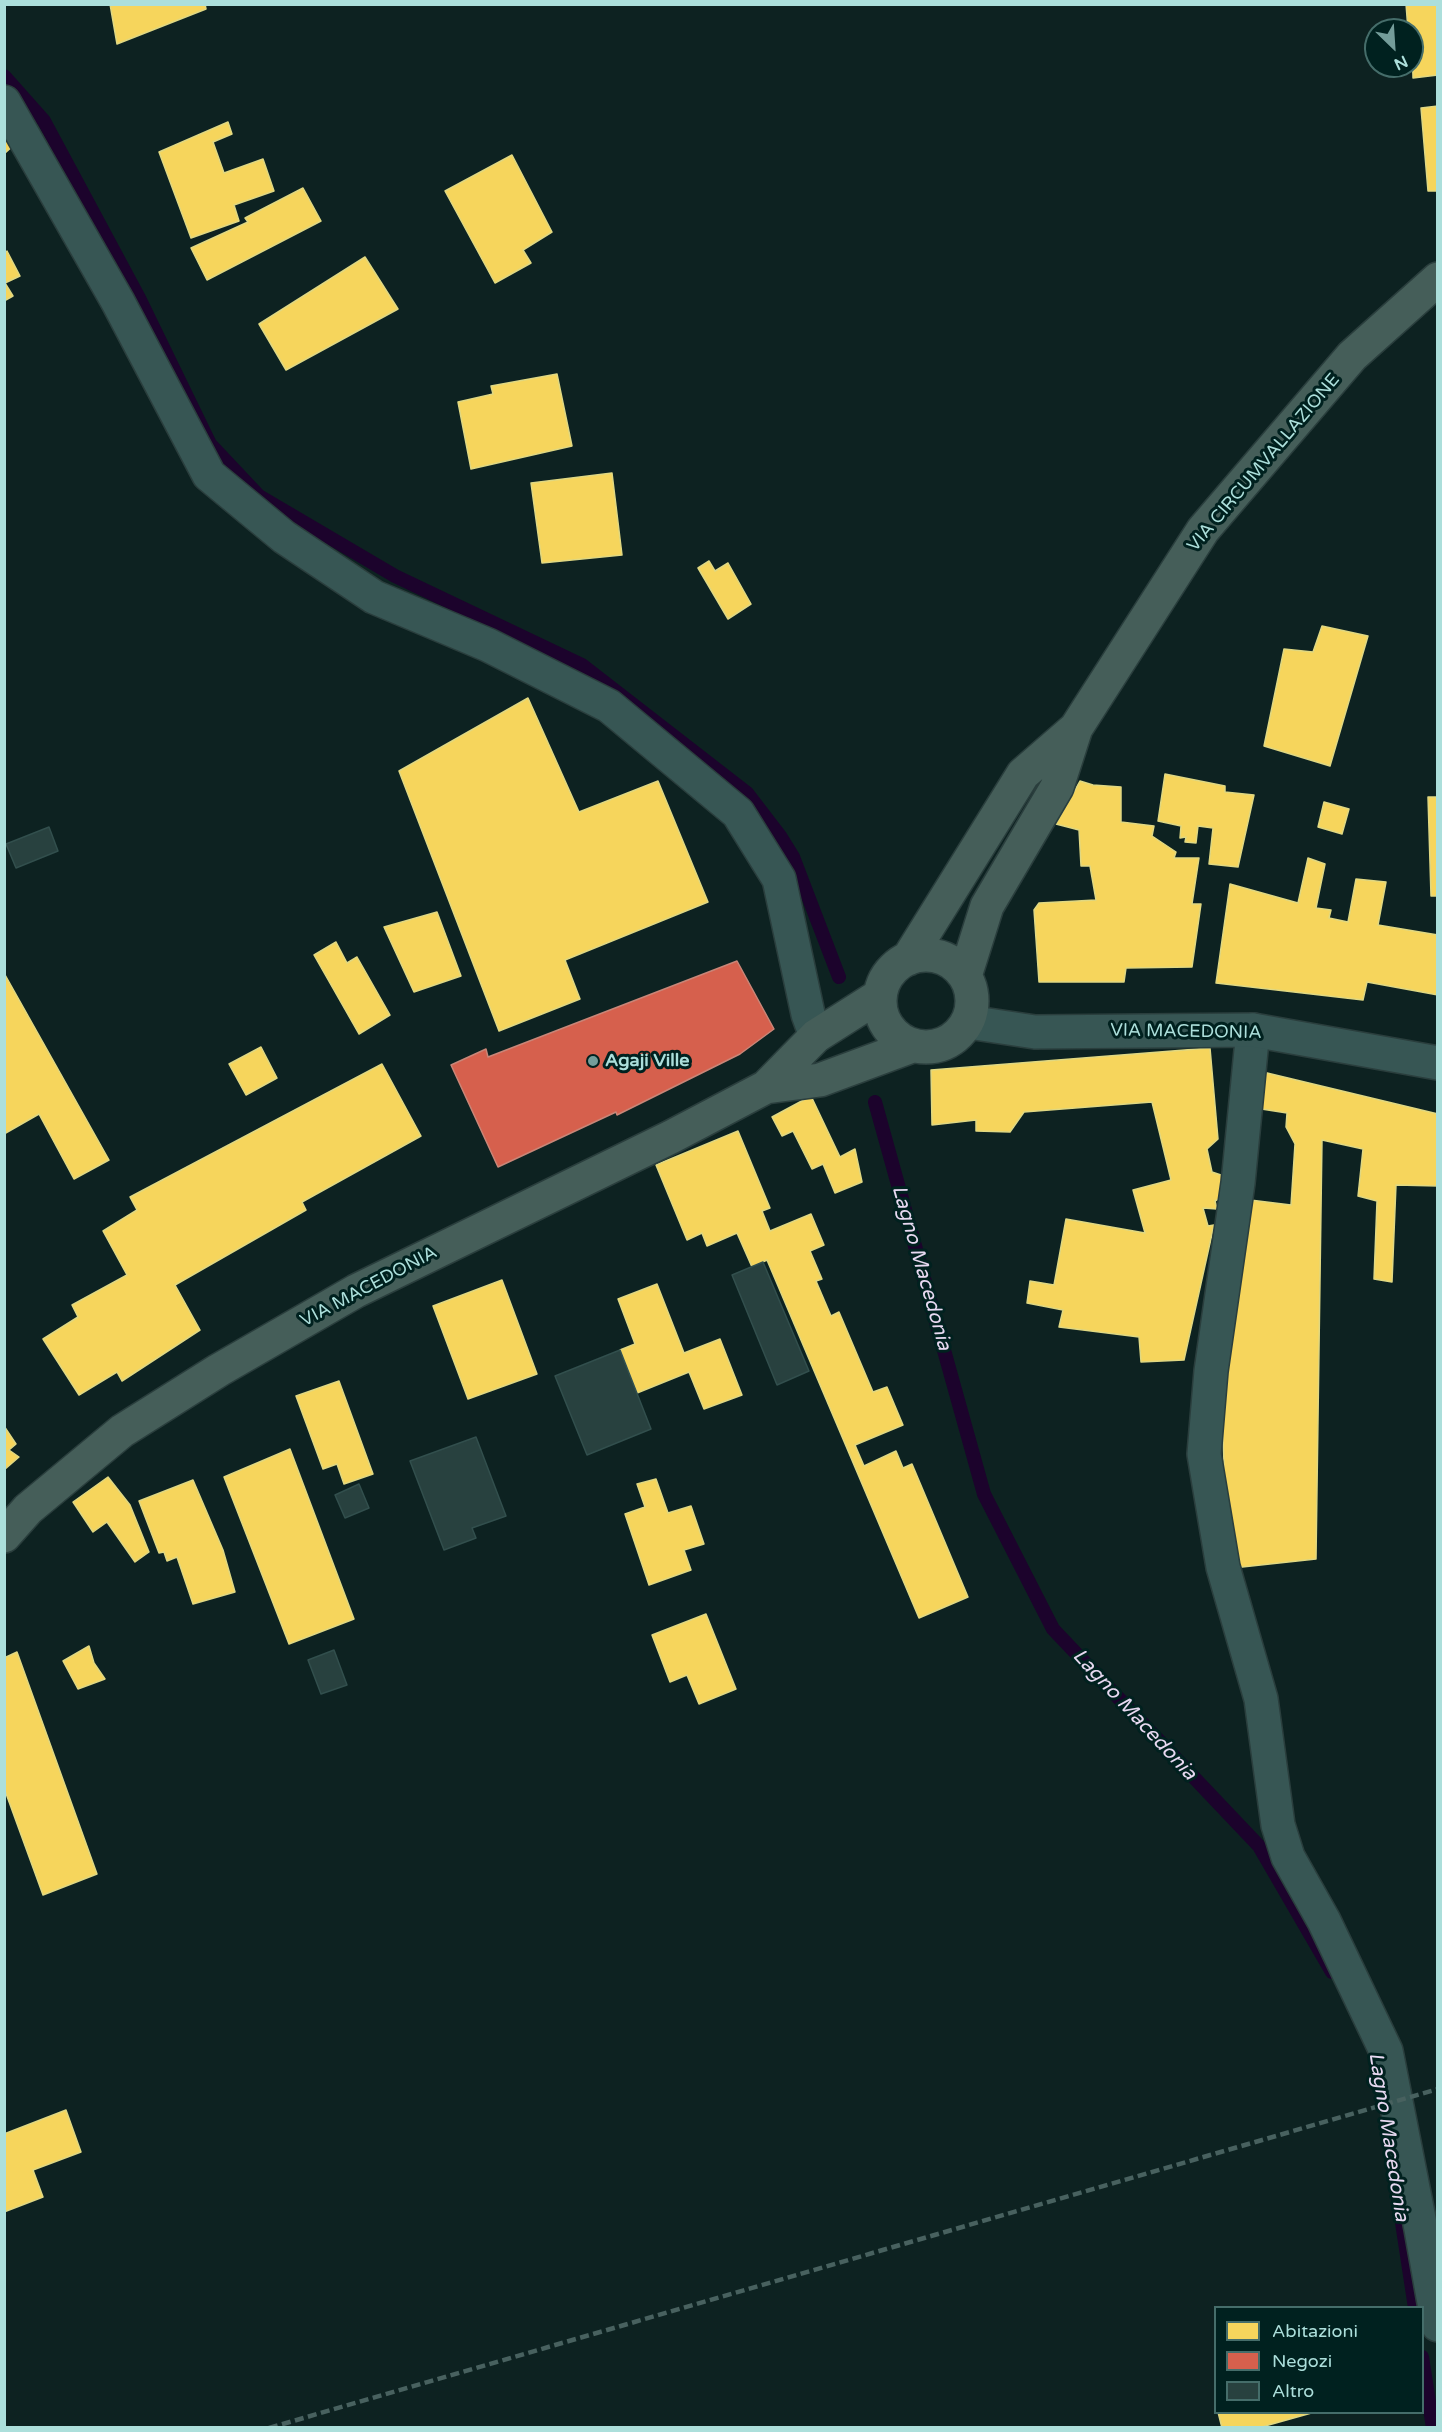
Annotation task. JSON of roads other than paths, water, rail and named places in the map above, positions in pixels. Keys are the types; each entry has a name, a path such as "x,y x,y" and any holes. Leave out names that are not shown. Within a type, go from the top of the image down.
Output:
{"main road":[{"name":"VIA CIRCUMVALLAZIONE","path":"965,976 987,906 1057,787 1076,728 1203,530 1352,356 1437,279"},
{"name":"VIA CIRCUMVALLAZIONE","path":"908,959 1023,774 1076,728"},
{"path":"923,954 940,957 954,964 965,976 971,991 972,1007 968,1022 958,1036 944,1044 928,1048 912,1046 897,1039 886,1027 880,1012 879,996 884,980 894,967 923,954"},
{"name":"VIA MACEDONIA","path":"4,1536 28,1509 122,1431 219,1370 356,1291 671,1137 766,1087 816,1036 879,996"},
{"name":"VIA MACEDONIA","path":"766,1087 820,1080 912,1046"}],"street":[{"path":"4,102 118,302 209,475 284,537 374,597 489,645 609,706 738,813 779,879 808,1014 816,1036"},
{"name":"VIA MACEDONIA","path":"968,1022 1035,1032 1253,1030 1437,1063"},
{"path":"1253,1030 1238,1183 1210,1371 1204,1454 1223,1567 1261,1699 1278,1825 1288,1857 1324,1921 1386,2051 1421,2229 1437,2325"}],"waterway":[{"path":"4,76 44,121 139,298 210,444 259,496 395,576 582,665 747,793 793,857 839,977"},
{"name":"Lagno Macedonia","path":"875,1102 984,1494 1053,1629 1259,1846 1332,1972"},
{"name":"Lagno Macedonia","path":"1396,2183 1415,2306"},
{"name":"Lagno Macedonia","path":"1424,2370 1433,2428"}],"railway":[{"path":"269,2428 1438,2089"}],"place":[{"name":"Agaji Ville","path":"593,1061"}]}
